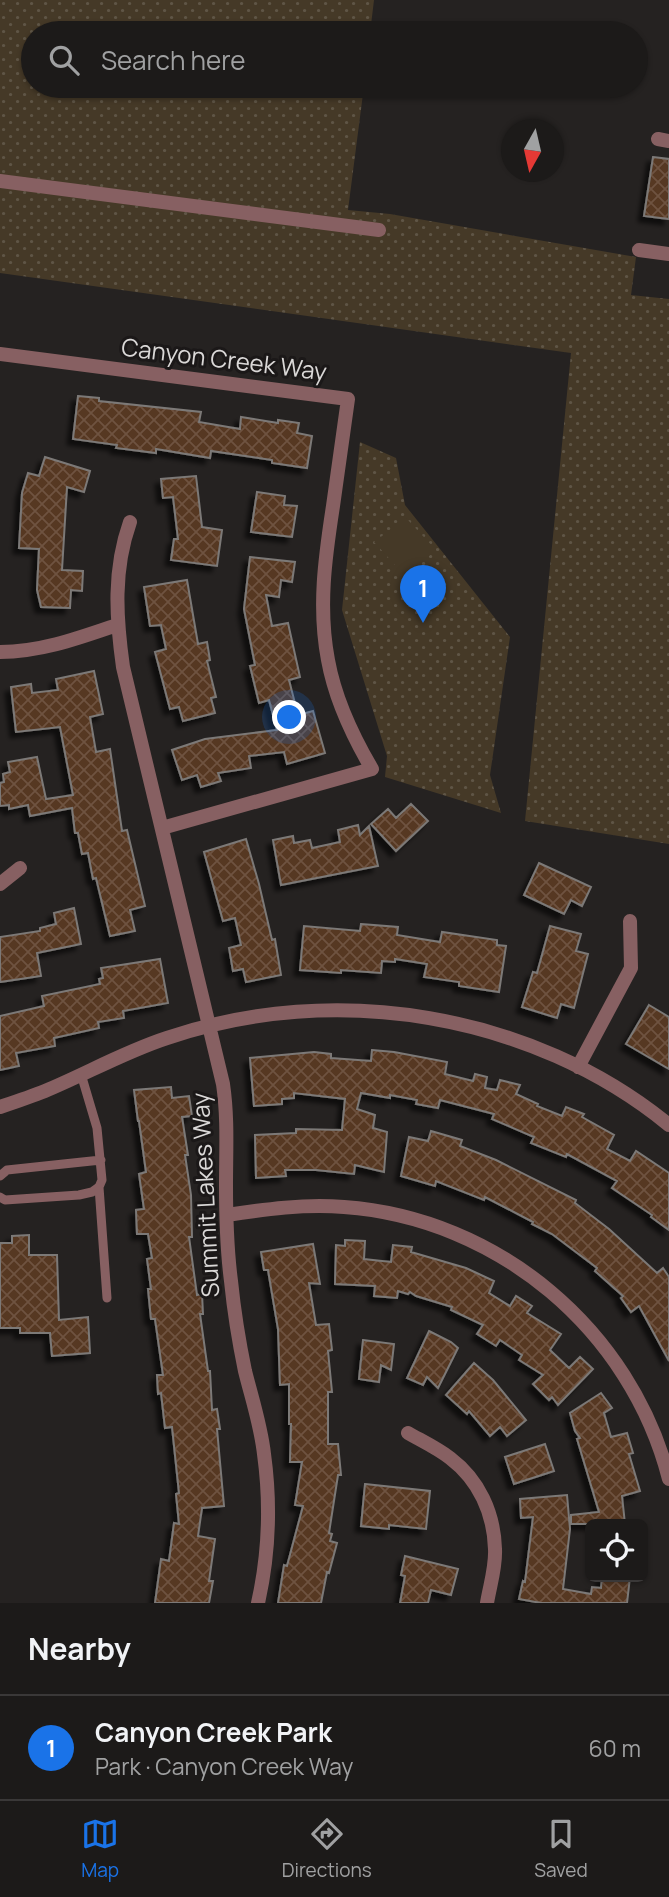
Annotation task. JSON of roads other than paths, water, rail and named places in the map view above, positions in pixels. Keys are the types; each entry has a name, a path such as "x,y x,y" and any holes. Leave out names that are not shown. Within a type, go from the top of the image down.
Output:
{"street":[{"path":"0,181 379,230"},
{"path":"639,250 669,254"},
{"name":"Canyon Creek Way","path":"0,354 348,399 324,560 323,630 338,700 372,769 162,828"},
{"name":"Summit Lakes Way","path":"130,522 122,542 116,594 123,667 210,1025 227,1112 230,1270 245,1369 264,1454 268,1494 268,1535 258,1603"},
{"path":"0,652 25,651 65,643 117,625"},
{"path":"0,884 20,868"},
{"path":"579,1067 631,968 630,921"},
{"path":"0,1107 45,1091 156,1041 210,1025 305,1010 352,1010 398,1013 445,1021 535,1047 611,1084 669,1125"},
{"path":"227,1215 304,1206 343,1206 374,1210 442,1227 505,1258 541,1283 570,1308 619,1366 639,1399 652,1428 669,1479"},
{"path":"408,1433 452,1459 475,1484 487,1505 493,1525 495,1551 487,1603"}],"lane":[{"path":"0,1197 5,1200 79,1195 96,1189 102,1180 97,1128 81,1074"},
{"path":"0,1177 7,1170 100,1160"},
{"path":"96,1189 107,1298"}],"place":[{"name":"Canyon Creek Park","path":"423,623"}]}
